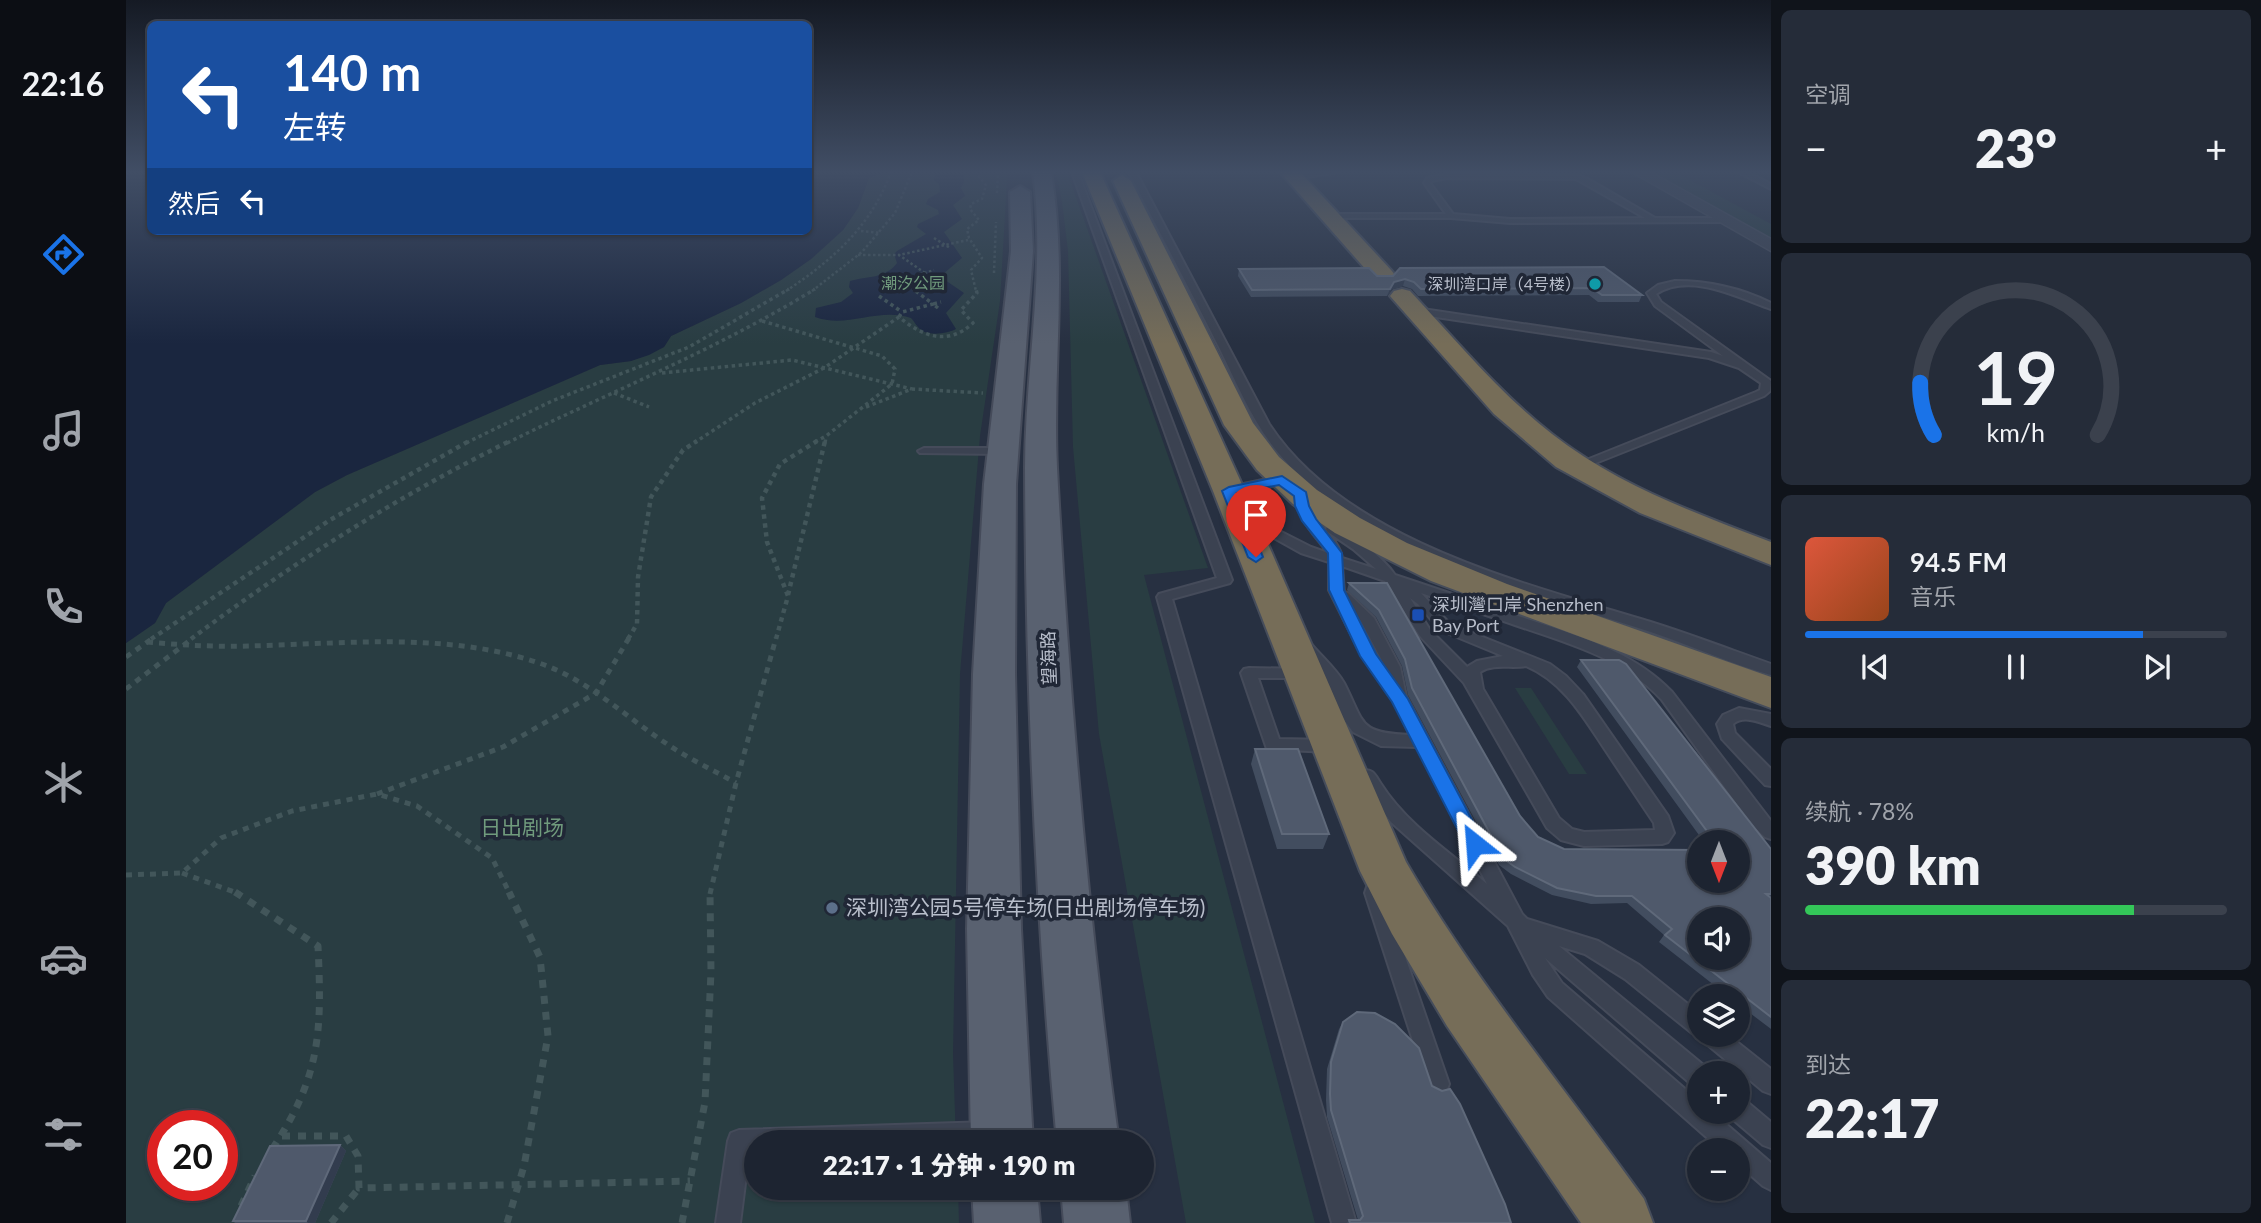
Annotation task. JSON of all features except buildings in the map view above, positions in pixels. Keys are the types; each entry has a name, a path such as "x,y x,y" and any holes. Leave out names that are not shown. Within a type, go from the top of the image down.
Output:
{"highway":[{"path":"1116,229 1282,621 1333,725 1372,839 1408,915 1447,980 1620,1223"},
{"path":"1145,229 1239,425 1250,443 1296,495 1418,561 1771,693"},
{"path":"1341,229 1383,275"},
{"path":"1409,304 1511,415 1578,467 1655,506 1771,554"}],"main road":[{"path":"1001,1130 996,1038 994,889 995,674 1002,451 1022,251 1017,229"},
{"name":"望海路","path":"1047,229 1049,247 1042,397 1049,680 1064,922 1087,1130"},
{"path":"1005,1200 1006,1223"},
{"path":"1094,1200 1097,1223"}],"street":[{"path":"1740,229 1771,246"}],"lane":[{"path":"1095,229 1225,580 1164,597 1344,1223"},
{"path":"1162,229 1263,424 1280,448 1308,477 1370,520 1455,562 1771,670"},
{"path":"1578,467 1760,394 1769,385 1658,304 1651,293 1667,286 1716,286 1744,292 1771,306"},
{"path":"1409,304 1710,355 1744,366"},
{"path":"924,451 1002,451"},
{"path":"1296,495 1332,547 1336,560 1336,590 1369,656 1400,699 1419,741 1540,969 1555,990 1771,1178"},
{"path":"1234,503 1296,495 1358,546 1393,580 1423,601 1445,627 1534,662 1561,680 1578,698 1662,821 1665,833 1662,837 1584,839 1560,830 1553,823 1476,689 1425,634 1393,580"},
{"path":"1234,503 1288,543 1581,642 1638,670 1667,696 1758,820 1771,832"},
{"path":"1282,621 1329,673 1350,717 1359,728 1381,740 1419,741"},
{"path":"1656,649 1727,687 1771,706"},
{"path":"1476,689 1472,671 1476,666 1497,662 1534,662"},
{"path":"1771,720 1747,713 1730,717 1725,724 1728,735 1771,780"},
{"path":"1333,725 1387,806 1518,924 1687,1066"},
{"path":"1372,839 1371,886 1438,1084"},
{"path":"1518,924 1591,947 1632,972 1687,1016"},
{"path":"1726,1047 1771,1083"},
{"path":"1750,1120 1771,1138"},
{"path":"728,1223 739,1141 744,1141"}],"path":[{"path":"126,689 180,646 276,578 424,487 491,450 675,365 762,321 814,289 857,255 884,229"},
{"path":"899,317 913,331 934,338 965,332 973,324 961,310 977,293 971,270 982,258 981,252 968,240 967,229"},
{"path":"994,281 996,229"},
{"path":"126,657 256,566 401,478 538,407 660,359 762,306 818,268 860,231 881,233"},
{"path":"934,238 950,248"},
{"path":"857,255 886,257 968,240"},
{"path":"899,255 930,276"},
{"path":"934,270 900,279 938,308"},
{"path":"879,296 902,312"},
{"path":"874,302 883,299"},
{"path":"182,873 221,838 292,811 377,794 503,747 596,693 637,624 638,577 651,497 683,450 755,403 824,368 899,317 902,312 941,302"},
{"path":"762,321 881,356 895,369 892,384 826,436 779,464 762,498 767,542 788,596"},
{"path":"660,359 675,365"},
{"path":"656,374 792,360 912,389 1007,394"},
{"path":"858,410 912,389"},
{"path":"614,393 649,407"},
{"path":"682,1223 705,1102 711,972 710,888 788,596 826,436"},
{"path":"146,642 238,648 375,640 479,648 544,665 596,693 669,746 736,783"},
{"path":"377,794 417,806 492,858 540,957 548,1036 518,1184 506,1223"},
{"path":"126,874 182,873 242,895 318,946 321,1018 310,1072 293,1118 271,1151"},
{"path":"281,1136 346,1136 358,1156 359,1188 331,1223"},
{"path":"236,1217 257,1174"},
{"path":"359,1188 690,1181"}],"green space":[{"name":"日出剧场","path":"844,229 1004,229 1000,301 980,436 960,674 953,1054 956,1130 744,1130 744,1200 958,1200 959,1223 126,1223 126,643 155,623 166,603 315,492 347,475 600,365 631,361 664,347 671,336 741,303 811,259"},
{"path":"1065,229 1087,229 1208,568 1144,575 1315,1223 1186,1223 1099,734 1073,447"},
{"path":"1753,229 1771,229 1771,239"},
{"path":"1515,688 1531,688 1587,774 1569,774"}],"water":[{"path":"126,229 147,229 147,235 812,235 812,229 844,229 811,259 781,280 741,303 671,336 664,347 649,355 631,361 600,365 347,475 315,492 166,603 155,623 126,643"},
{"name":"潮汐公园","path":"920,229 948,229 944,232 962,258 943,274 945,280 964,293 946,313 956,329 942,333 926,332 911,318 899,315 839,321 815,317 816,308 841,302 853,293 849,287 850,281 887,272 897,263 894,254 897,251 926,234"}],"place":[{"name":"深圳湾口岸（4号楼）","path":"1595,284"},
{"name":"深圳灣口岸 Shenzhen Bay Port","path":"1418,615"},
{"name":"深圳湾公园5号停车场(日出剧场停车场)","path":"832,908"}],"route":[{"path":"1256,557 1229,491 1282,480 1301,495 1302,506 1310,521 1335,553 1336,590 1369,656 1400,699 1419,741 1475,844"}]}
